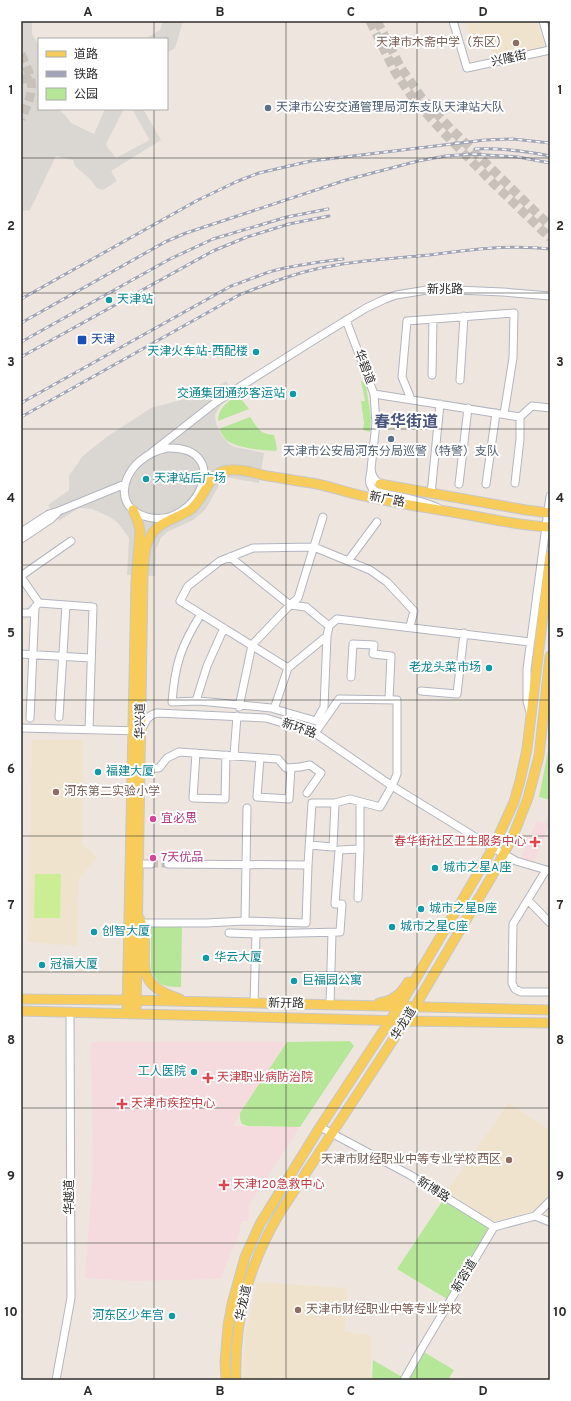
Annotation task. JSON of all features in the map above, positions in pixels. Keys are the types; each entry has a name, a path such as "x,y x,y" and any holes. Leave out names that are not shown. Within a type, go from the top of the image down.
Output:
{"main road":[{"name":"新广路","path":"230,470 250,472 298,481 418,507 518,524 548,527"},
{"name":"华兴道","path":"132,1013 131,806 137,731 145,551 150,538 160,526 193,508 215,476 220,472 230,470"},
{"path":"143,617 151,552 156,537 166,528 195,513 220,477 232,474 274,481 298,481"},
{"name":"新广路","path":"380,484 518,509 549,513"},
{"name":"华兴道","path":"132,510 138,522 140,532 136,581 137,731 140,769 137,913 139,923 132,970"},
{"path":"226,1380 225,1362 228,1326 236,1285 245,1257 260,1224 320,1127 400,1008 493,848 518,791 527,749 550,556"},
{"name":"华龙道","path":"236,1380 236,1348 240,1320 246,1290 256,1258 279,1214 414,1008 504,855 519,822 535,777 539,756 550,656"},
{"path":"361,1006 386,1002 398,995 438,933 455,914"},
{"path":"139,923 145,942 144,968 148,979 157,988 189,1002"},
{"path":"357,1020 378,1016 400,1008 417,995 438,968"},
{"path":"103,1013 115,1008 132,997 163,1014"},
{"name":"新开路","path":"21,999 132,997 189,1002 330,1004 400,1008 550,1010"},
{"name":"新开路","path":"21,1011 390,1021 550,1023"}],"street":[{"name":"兴隆街","path":"453,21 467,68 550,50"},
{"path":"543,21 550,45"},
{"name":"新兆路","path":"151,453 216,402 346,320 385,299 396,295 422,290 460,290 550,296"},
{"path":"410,399 402,377 406,320 514,313 513,358 504,414"},
{"path":"460,380 464,316"},
{"path":"432,375 433,319"},
{"name":"华碧道","path":"346,320 374,394 376,415 375,434 368,481 371,488 375,491 416,499 441,510"},
{"path":"374,394 520,416 532,406 550,408"},
{"path":"431,494 440,404"},
{"path":"459,484 468,408"},
{"path":"486,484 496,413"},
{"path":"515,483 520,439 520,416"},
{"path":"162,449 183,449 192,453 200,460 204,470 202,486 196,497 189,505 178,513 160,519 139,514 132,510 125,498 125,484 132,470 139,461 151,453 162,449"},
{"path":"371,469 372,475 380,484"},
{"path":"21,532 49,514 125,484"},
{"path":"531,717 527,701 527,669 548,527 550,496"},
{"path":"21,539 52,518 59,511"},
{"path":"239,706 252,645 298,598 323,517"},
{"path":"348,561 377,522"},
{"path":"30,718 37,605 21,577 71,541"},
{"path":"288,668 180,601 188,586 220,561 253,548 314,547 370,570 387,582 414,611 410,626"},
{"path":"230,557 290,605 306,607 329,626"},
{"path":"21,613 30,613 37,605 93,607 90,729"},
{"path":"59,717 66,605"},
{"path":"201,614 182,647 175,676 172,702 196,701 274,709 316,721 324,707 327,636 329,626 337,618 530,642"},
{"path":"196,701 207,666 224,628"},
{"path":"421,691 457,694 464,633"},
{"path":"274,709 288,668 327,636"},
{"path":"351,677 353,644 374,645 373,654 391,656 389,700"},
{"path":"21,654 91,658"},
{"path":"139,923 206,923 245,921 306,923 312,803 335,803 350,799 380,807 397,774 396,700 339,699 315,733"},
{"name":"新环路","path":"137,731 148,717 157,713 266,718 315,733 392,786 504,855 516,861 548,871"},
{"path":"196,753 193,798 225,799 230,755 237,716"},
{"path":"21,728 137,731"},
{"path":"140,769 159,768 167,758 179,752 278,759 286,768 300,767 310,764 321,773 307,793"},
{"path":"260,758 257,797 289,799 291,768"},
{"path":"358,898 360,802"},
{"path":"309,845 333,847 335,803"},
{"path":"245,921 247,808"},
{"path":"229,933 256,934 340,932 342,904 335,904 339,850 360,849"},
{"path":"138,864 151,864"},
{"path":"168,864 308,865"},
{"path":"548,871 513,924 512,983 515,989 521,992 550,992"},
{"path":"528,900 550,923"},
{"path":"330,1004 332,933"},
{"path":"254,1003 256,934"},
{"name":"华越道","path":"56,1380 71,1298 70,1012"},
{"name":"新博路","path":"320,1127 410,1175 494,1227"},
{"path":"494,1227 535,1216 550,1201"},
{"path":"535,1216 550,1222"},
{"name":"新容道","path":"404,1380 494,1227"}],"shaded area":[{"path":"21,21 32,21 32,34 38,43 38,110 59,110 71,123 94,134 105,110 123,110 106,144 116,158 148,141 149,139 133,110 144,110 161,140 111,171 117,181 103,190 97,188 90,179 75,166 73,160 56,156 30,210 21,211"},
{"path":"163,21 183,21 175,48 168,52 168,38 147,38 160,30"},
{"name":"天津市木斋中学（东区）","path":"466,21 537,21 545,47 495,59 486,34 471,38"},
{"name":"天津站后广场","path":"226,381 235,394 219,408 215,415 216,424 222,436 229,444 235,447 264,453 259,483 231,478 225,478 222,480 205,510 193,520 167,532 161,538 156,549 155,576 127,575 129,538 118,523 110,517 92,509 80,508 59,521 48,505 69,490 69,476 82,457 90,450 108,436 151,408 180,400 201,398"},
{"name":"河东第二实验小学","path":"32,740 83,740 82,844 97,857 79,879 77,946 28,942"},
{"name":"春华街社区卫生服务中心","path":"537,820 549,824 534,863 520,860"},
{"path":"91,1042 287,1042 233,1126 300,1127 250,1203 248,1221 242,1221 235,1246 231,1250 221,1279 132,1281 85,1278 93,1167"},
{"name":"天津市财经职业中等专业学校西区","path":"508,1103 550,1130 550,1194 533,1211 493,1222 447,1191"},
{"name":"天津市财经职业中等专业学校","path":"257,1282 347,1288 345,1332 371,1335 371,1380 244,1380 245,1337"}],"green space":[{"path":"361,381 364,382 366,386 371,418 370,432 363,430 364,423 361,401 365,401"},
{"path":"238,395 249,409 218,421 218,416 221,409"},
{"path":"250,417 262,432 274,435 277,448 276,451 252,449 239,446 229,442 219,429"},
{"path":"550,741 550,800 539,797"},
{"path":"35,874 61,874 60,918 34,918"},
{"path":"151,926 182,926 181,987 166,986 159,982 153,975 151,969"},
{"path":"350,1041 354,1046 300,1127 248,1126 242,1124 240,1113 287,1042"},
{"path":"443,1200 488,1228 447,1299 397,1269"},
{"path":"424,1352 454,1370 448,1380 407,1380"},
{"path":"373,1360 407,1380 372,1380"}],"tunnel":[{"path":"370,21 395,72 415,101 493,183 550,238"},
{"path":"377,21 401,68 422,98 451,129 550,226"},
{"path":"21,54 29,73 32,86 29,100 21,119"},
{"path":"21,79 28,79 32,84"},
{"path":"151,864 168,864"}],"railway":[{"path":"21,299 198,200 259,173 311,161 485,140 513,139 550,143"},
{"path":"475,149 513,150 550,156"},
{"path":"21,323 165,242 186,233 346,180 418,161 446,156 472,154 518,157 550,163"},
{"path":"21,342 170,259 213,239 287,217 328,209"},
{"path":"21,357 213,251 247,237 289,224 329,216"},
{"path":"21,417 239,295 290,276 323,268 383,259 504,247 550,249"},
{"path":"21,403 231,286 278,270 306,264 343,259"}],"place":[{"name":"天津市木斋中学（东区）","path":"516,43"},
{"name":"天津市公安交通管理局河东支队天津站大队","path":"268,108"},
{"name":"天津站","path":"109,300"},
{"name":"天津","path":"82,340"},
{"name":"天津火车站-西配楼","path":"256,352"},
{"name":"交通集团通莎客运站","path":"293,394"},
{"name":"天津市公安局河东分局巡警（特警）支队","path":"391,439"},
{"name":"天津站后广场","path":"146,479"},
{"name":"老龙头菜市场","path":"489,668"},
{"name":"福建大厦","path":"98,772"},
{"name":"河东第二实验小学","path":"56,792"},
{"name":"宜必思","path":"153,819"},
{"name":"春华街社区卫生服务中心","path":"535,842"},
{"name":"7天优品","path":"153,858"},
{"name":"城市之星A座","path":"435,868"},
{"name":"城市之星B座","path":"421,909"},
{"name":"城市之星C座","path":"392,927"},
{"name":"创智大厦","path":"94,932"},
{"name":"华云大厦","path":"206,958"},
{"name":"冠福大厦","path":"42,965"},
{"name":"巨福园公寓","path":"294,981"},
{"name":"工人医院","path":"194,1072"},
{"name":"天津职业病防治院","path":"208,1078"},
{"name":"天津市疾控中心","path":"122,1104"},
{"name":"天津市财经职业中等专业学校西区","path":"509,1160"},
{"name":"天津120急救中心","path":"224,1185"},
{"name":"天津市财经职业中等专业学校","path":"298,1310"},
{"name":"河东区少年宫","path":"172,1316"}],"district":[{"name":"春华街道","path":"406,423"}]}
